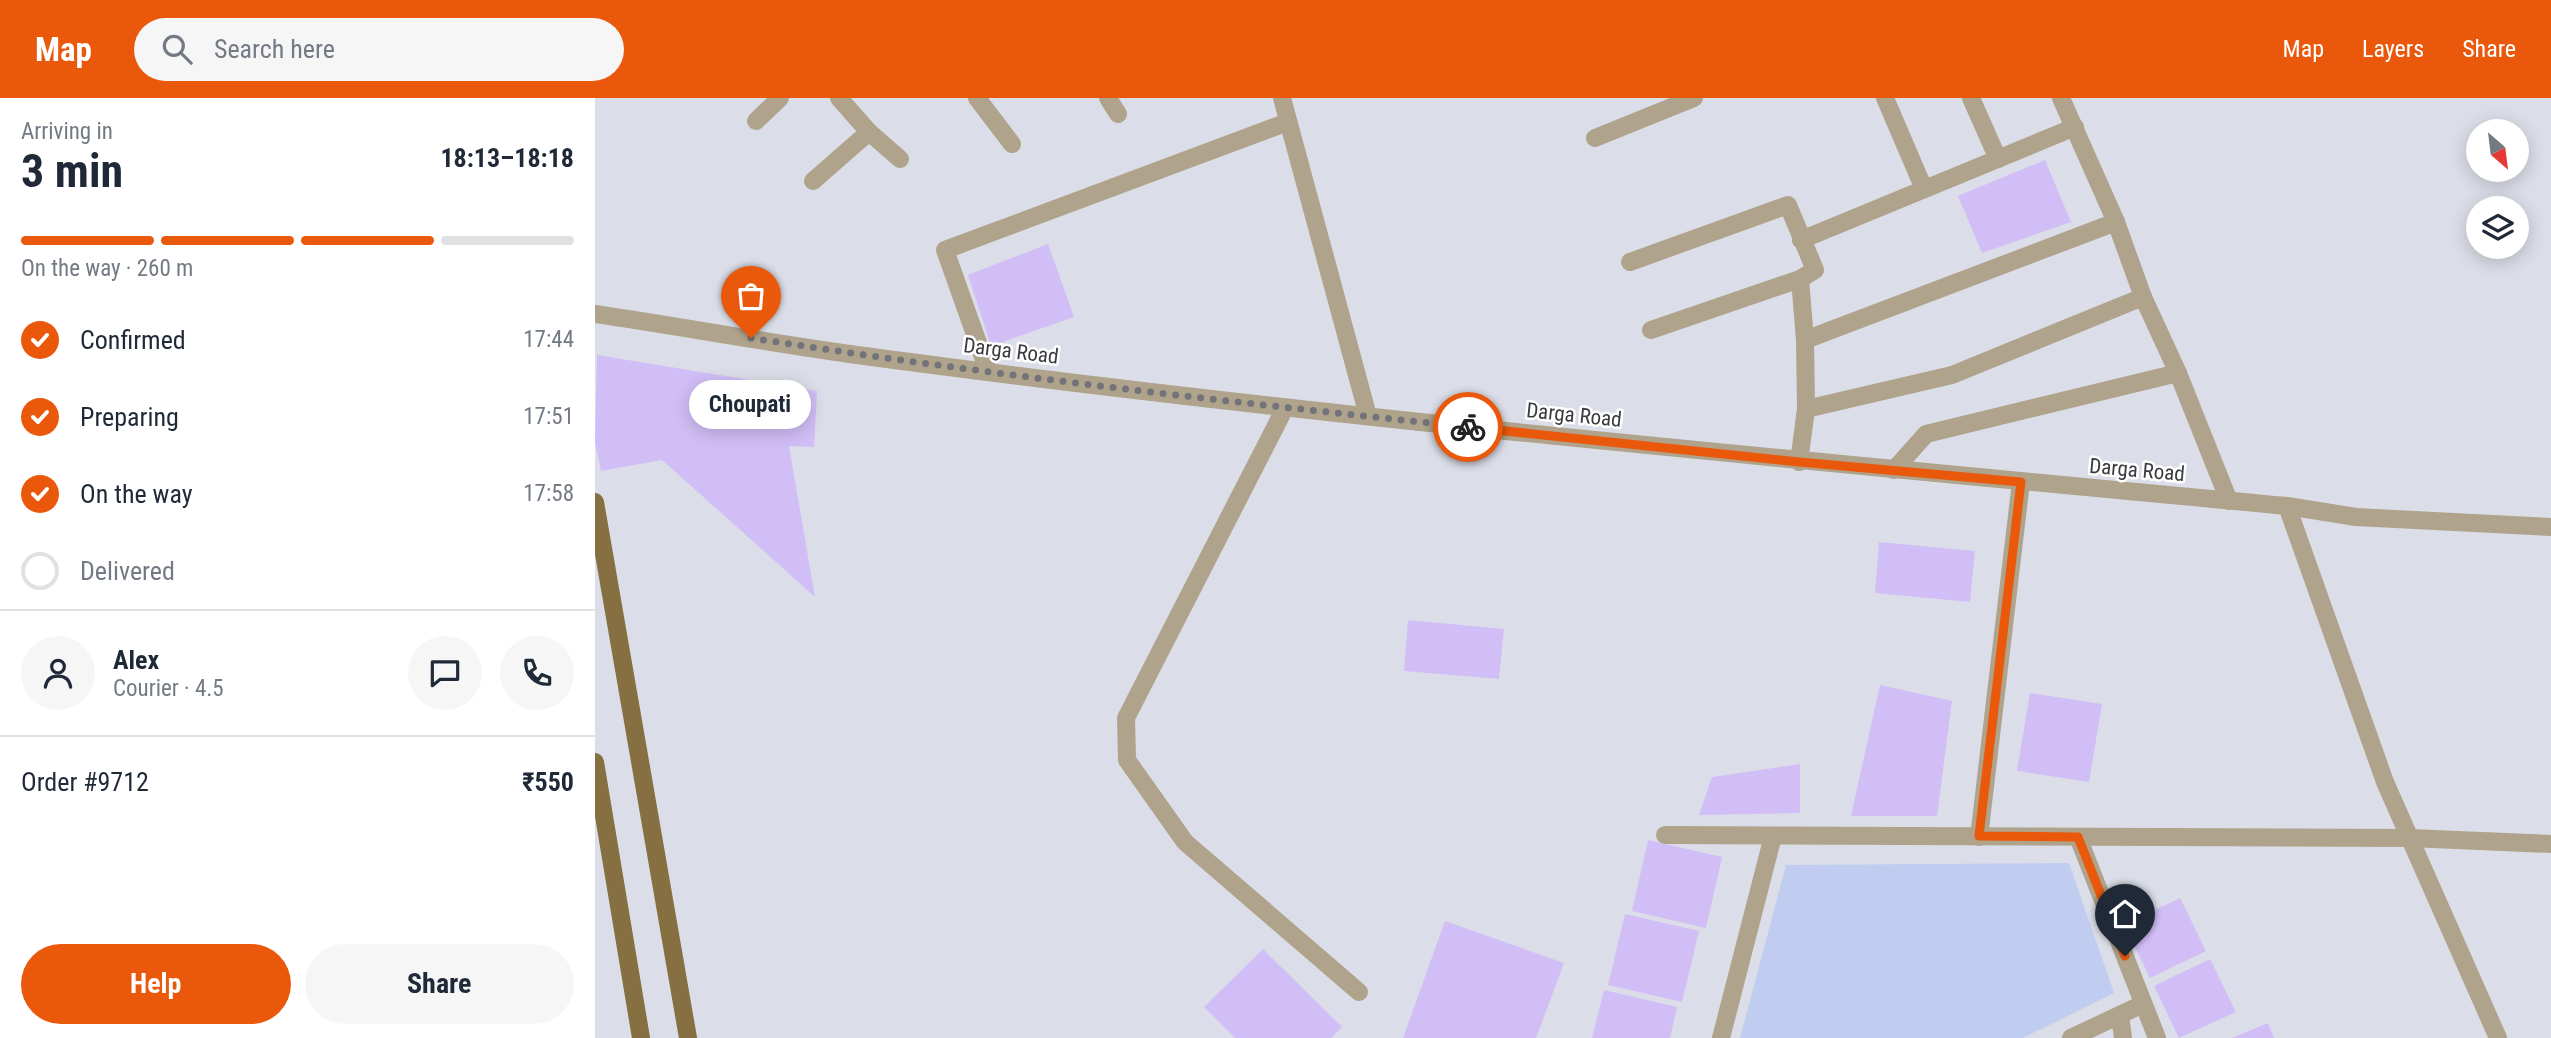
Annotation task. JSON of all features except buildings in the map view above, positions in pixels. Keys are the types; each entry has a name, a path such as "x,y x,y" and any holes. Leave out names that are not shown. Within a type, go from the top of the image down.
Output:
{"main road":[{"path":"595,502 688,1038"},
{"path":"595,762 641,1038"}],"street":[{"path":"756,121 780,98"},
{"path":"839,98 869,132 900,159"},
{"path":"977,98 1012,144"},
{"path":"1108,98 1118,114"},
{"path":"1282,98 1368,416"},
{"path":"1595,138 1694,98"},
{"path":"1885,98 1924,189"},
{"path":"1971,98 1998,159"},
{"path":"2061,98 2116,222 2143,297 2178,373 2229,501"},
{"path":"988,371 945,250 1288,122"},
{"path":"1801,240 2075,127"},
{"path":"813,181 869,132"},
{"path":"1630,262 1788,205 1815,270 1800,279 1651,330"},
{"path":"1805,340 2116,222"},
{"path":"1799,462 1806,409 1805,340 1800,279"},
{"path":"1806,409 1952,375 2143,297"},
{"name":"Darga Road","path":"595,314 854,354 1285,408 1799,462 2287,506 2356,517 2551,527"},
{"path":"1893,470 1926,434 2178,373"},
{"path":"1285,408 1126,718 1128,760 1185,842 1359,992"},
{"path":"1979,836 2021,482"},
{"path":"2287,506 2385,782 2498,1038"},
{"path":"1665,835 2410,838 2551,844"},
{"path":"1721,1038 1773,836"},
{"path":"2078,837 2157,1038"},
{"path":"2071,1038 2143,1004"},
{"path":"2120,1015 2123,1038"}],"shaded area":[{"path":"2069,863 2114,993 2023,1038 1740,1038 1786,865"}],"way so far":[{"path":"751,338 854,354 1285,408 1468,427"}],"place":[{"name":"Choupati","path":"751,338"}],"route":[{"path":"1468,427 2021,482 1979,836 2078,837 2125,956"}]}
